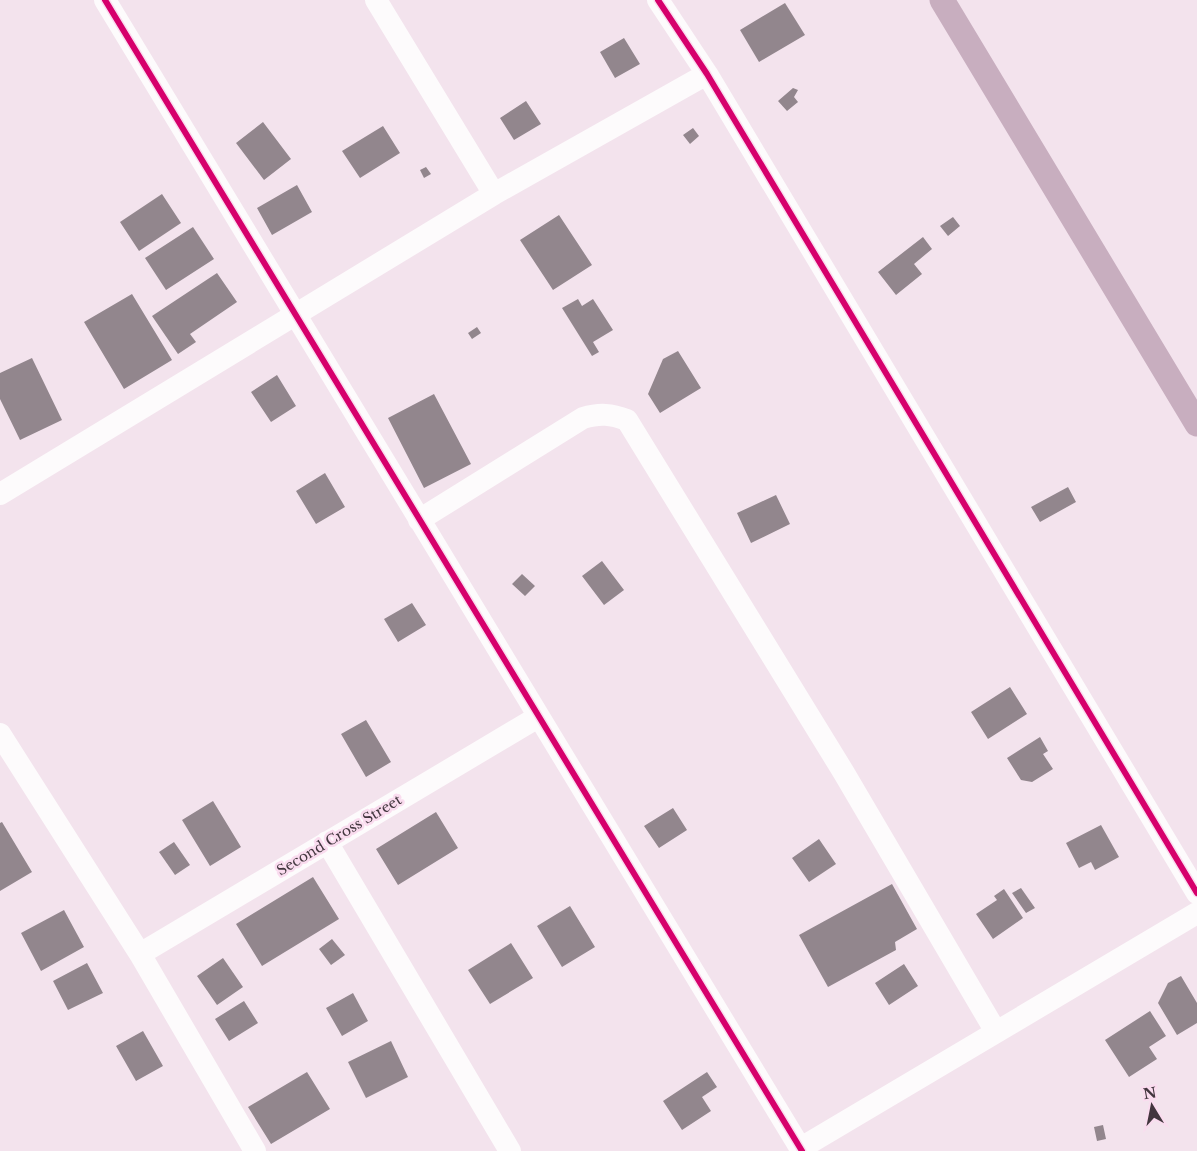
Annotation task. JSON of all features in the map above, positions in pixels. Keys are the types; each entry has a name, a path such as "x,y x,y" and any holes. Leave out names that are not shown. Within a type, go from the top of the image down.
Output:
{"street":[{"path":"105,0 802,1150 1197,912"},
{"path":"376,0 494,194"},
{"path":"658,0 707,74 1197,893"},
{"path":"0,494 494,194 707,74"},
{"path":"419,520 583,418 599,414 612,414 627,420 844,773 996,1032"},
{"name":"Second Cross Street","path":"140,954 538,717"},
{"path":"0,734 140,954 255,1151"},
{"path":"327,842 510,1151"}],"building":[{"path":"785,3 805,35 759,62 740,30"},
{"path":"624,38 640,64 615,78 600,52"},
{"path":"793,88 798,90 794,97 798,102 787,111 778,101"},
{"path":"526,101 541,124 514,140 500,118"},
{"path":"263,122 291,159 264,180 236,143"},
{"path":"383,126 400,153 360,178 342,151"},
{"path":"693,128 699,136 690,144 683,135"},
{"path":"426,167 431,174 424,178 420,170"},
{"path":"297,185 312,212 272,235 257,208"},
{"path":"162,194 181,223 139,251 120,222"},
{"path":"559,215 592,265 553,290 520,240"},
{"path":"953,217 960,226 948,236 940,226"},
{"path":"193,227 214,259 166,290 145,258"},
{"path":"923,237 932,249 914,264 922,274 896,295 878,272"},
{"path":"217,273 237,302 190,334 196,342 178,354 152,316"},
{"path":"132,294 172,360 124,389 84,322"},
{"path":"578,299 582,306 593,299 613,330 593,342 599,352 592,356 562,308"},
{"path":"477,327 481,333 472,339 468,333"},
{"path":"678,351 701,388 660,413 648,394 663,359"},
{"path":"32,358 62,420 20,440 0,399 0,373"},
{"path":"277,375 296,406 271,422 251,392"},
{"path":"434,394 471,464 424,488 388,418"},
{"path":"325,473 345,507 316,524 296,491"},
{"path":"1068,487 1076,502 1040,522 1031,507"},
{"path":"776,495 790,524 751,543 737,513"},
{"path":"602,561 624,590 604,605 582,576"},
{"path":"522,574 535,586 525,596 512,584"},
{"path":"412,603 426,625 398,642 384,619"},
{"path":"1010,687 1027,714 988,739 971,712"},
{"path":"366,720 391,762 366,777 341,734"},
{"path":"1040,737 1048,751 1043,754 1053,769 1032,782 1021,780 1007,758"},
{"path":"213,801 241,847 210,866 182,820"},
{"path":"673,808 687,830 659,848 644,826"},
{"path":"436,812 458,848 398,885 376,849"},
{"path":"2,822 32,872 0,891 0,823"},
{"path":"1101,825 1119,857 1095,870 1091,862 1079,868 1066,843"},
{"path":"819,839 836,864 809,882 792,858"},
{"path":"174,842 190,865 175,875 159,852"},
{"path":"313,877 339,919 262,966 236,924"},
{"path":"892,884 917,929 895,942 896,950 828,987 799,935"},
{"path":"1021,888 1035,908 1026,913 1012,893"},
{"path":"1004,889 1023,918 993,939 976,914 997,900 994,896"},
{"path":"570,906 595,947 562,967 537,926"},
{"path":"64,910 84,947 41,971 21,933"},
{"path":"332,939 345,955 331,965 319,949"},
{"path":"511,943 533,978 490,1004 468,970"},
{"path":"223,958 243,987 217,1005 197,976"},
{"path":"87,963 103,993 68,1010 53,981"},
{"path":"904,964 918,986 889,1005 875,983"},
{"path":"1181,976 1197,1003 1197,1023 1177,1035 1158,1003 1168,983"},
{"path":"353,993 368,1021 342,1036 326,1008"},
{"path":"244,1001 258,1023 229,1041 215,1019"},
{"path":"1150,1011 1166,1036 1149,1047 1157,1059 1129,1077 1105,1040"},
{"path":"143,1031 163,1066 136,1081 116,1046"},
{"path":"391,1041 408,1077 366,1098 348,1062"},
{"path":"307,1072 330,1109 271,1144 248,1107"},
{"path":"707,1072 717,1087 702,1097 711,1111 682,1130 663,1101"},
{"path":"1103,1125 1106,1139 1097,1141 1094,1127"}],"waterway":[{"path":"942,0 1197,424"}],"cycle path":[{"path":"105,0 802,1151"},
{"path":"658,0 707,74 1197,893"}]}
